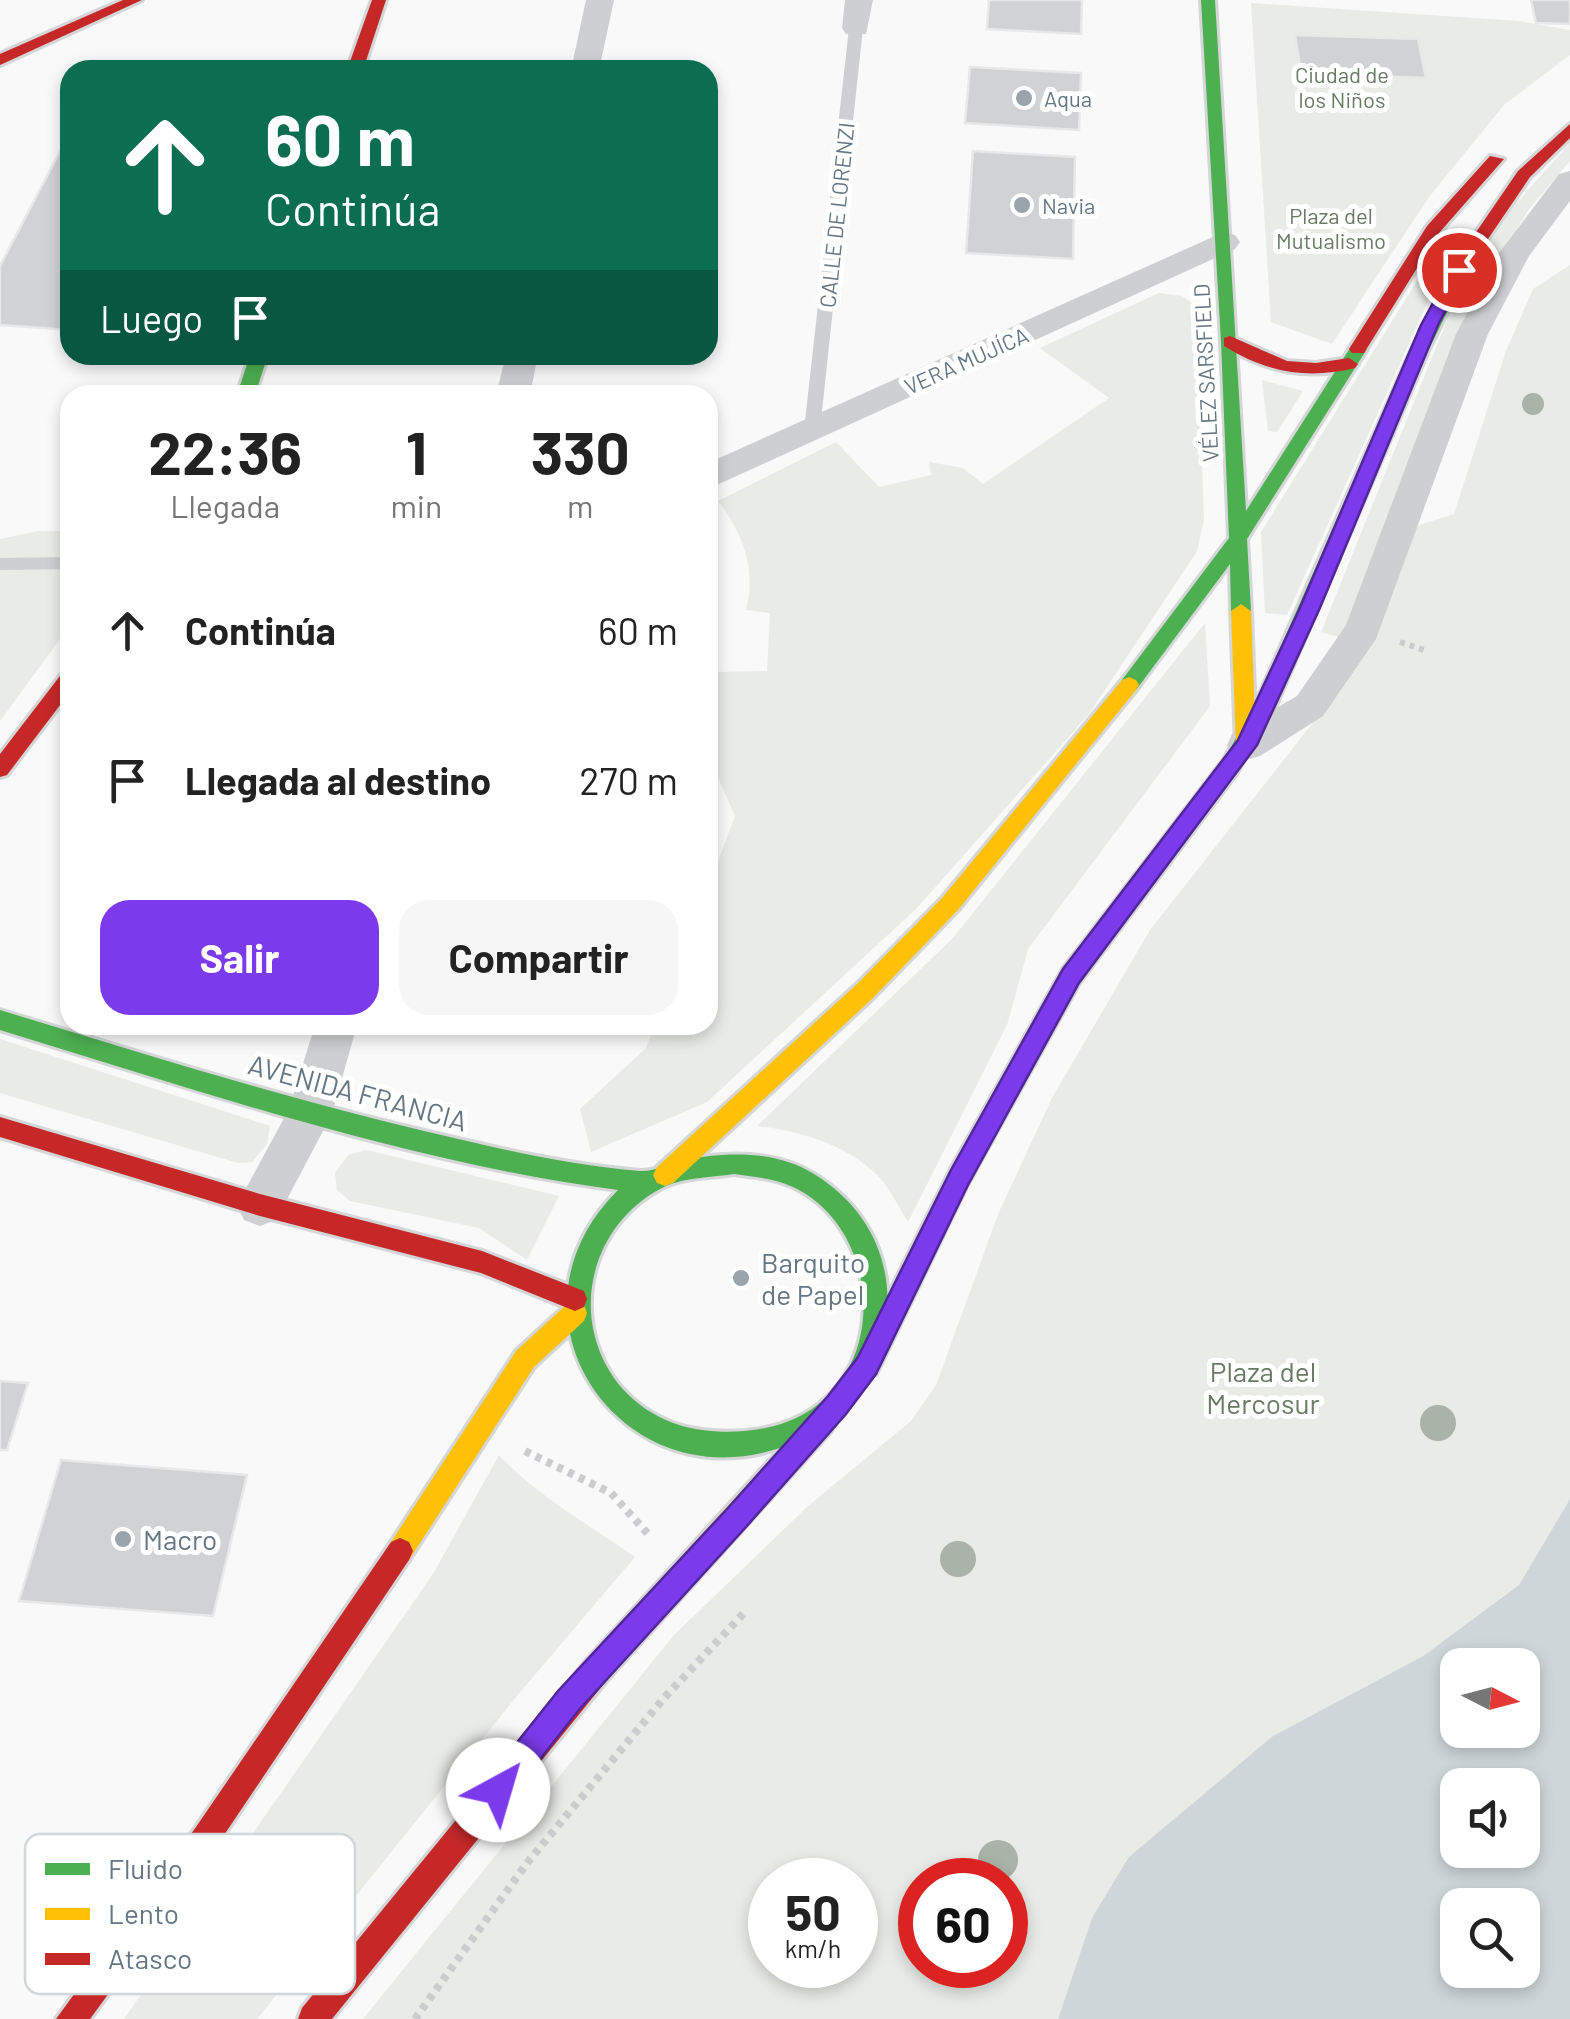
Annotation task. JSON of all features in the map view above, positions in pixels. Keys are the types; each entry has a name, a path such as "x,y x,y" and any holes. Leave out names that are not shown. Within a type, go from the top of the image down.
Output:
{"main road":[{"path":"0,60 135,0"},
{"path":"358,60 379,0"},
{"name":"VÉLEZ SARSFIELD","path":"1208,0 1230,342 1246,745"},
{"path":"355,1967 568,1701 837,1405 867,1365 959,1178 1071,976 1246,745 1309,610 1429,325 1474,242 1524,174 1570,130"},
{"path":"837,1405 788,1437 729,1449 671,1439 622,1410 588,1366 575,1306 586,1253 612,1213 777,1076 950,904 1131,683 1238,539 1433,230 1491,163 1517,140"},
{"path":"1230,342 1258,362 1283,371 1310,374 1350,364"},
{"path":"0,769 60,690"},
{"name":"AVENIDA FRANCIA","path":"0,1020 310,1114 534,1168 657,1179"},
{"path":"0,1127 260,1205 482,1262 575,1306"},
{"path":"657,1179 734,1163 768,1165 816,1184 854,1219 877,1264 882,1315 867,1365"},
{"path":"208,1834 525,1359 575,1306"},
{"path":"70,2019 89,1994"},
{"path":"313,2019 333,1994"}],"street":[{"path":"587,60 600,0"},
{"path":"1246,745 1310,706 1363,629 1472,334 1515,253 1570,180"},
{"name":"VERA MUJÍCA","path":"718,472 1224,242"},
{"path":"260,1205 310,1114 333,1035"}],"lane":[{"name":"CALLE DE LORENZI","path":"812,430 857,14"},
{"path":"0,564 60,563"}],"path":[{"path":"523,1451 610,1493 654,1539"},
{"path":"415,2019 538,1849 664,1698 744,1614"}],"green space":[{"name":"Ciudad de los Niños","path":"1251,3 1519,21 1570,30 1570,55 1504,105 1429,197 1332,344 1271,322"},
{"path":"1570,143 1570,161 1529,209 1491,271 1342,638 1321,632 1450,313 1505,216"},
{"path":"1445,236 1456,239 1287,615 1265,613 1261,532"},
{"name":"Plaza del Mercosur","path":"1570,265 1570,1499 1519,1585 1423,1656 1273,1736 1092,1918 1058,2019 363,2019 674,1635 807,1507 911,1421 936,1385 999,1212 1052,1098 1150,930 1355,669 1416,526 1454,514 1506,351 1533,289"},
{"path":"1159,293 1182,296 1196,306 1204,520 1197,551 1089,714 916,909 707,1102 591,1152 580,1109 646,1048 651,1035 718,1035 718,861 735,816 718,778 718,672 767,671 770,613 746,610 750,581 746,552 718,501 836,442 879,487 931,475 929,462 963,468 983,484 1109,398 1040,348"},
{"path":"1262,380 1303,391 1277,432 1268,431"},
{"path":"60,531 60,639 0,721 0,539"},
{"path":"1205,623 1210,706 1028,949 1007,1025 908,1222 882,1181 852,1155 790,1131 757,1126 953,938"},
{"path":"0,1039 270,1126 267,1144 252,1162 238,1163 0,1093"},
{"path":"366,1150 559,1196 527,1260 479,1228 350,1201 337,1190 335,1173 348,1155"},
{"path":"499,1455 546,1497 635,1557 355,1897 355,1834 252,1834 433,1574"},
{"path":"141,1994 277,1994 257,2019 124,2019"}],"shaded area":[{"path":"1570,1499 1570,2019 1058,2019 1092,1918 1129,1857 1273,1736 1423,1656 1519,1585"}],"building":[{"path":"989,0 1082,0 1081,34 987,29"},
{"path":"1531,0 1570,0 1570,24 1536,23"},
{"path":"1295,35 1418,39 1426,78 1301,73"},
{"name":"Aqua","path":"970,67 1081,73 1079,130 965,123"},
{"path":"60,151 60,329 0,325 0,266"},
{"name":"Navia","path":"973,151 1075,157 1073,259 966,253"},
{"path":"0,1381 28,1383 7,1450 0,1450"},
{"path":"61,1460 247,1475 213,1616 19,1601"}],"traffic: fast":[{"path":"1208,0 1230,342 1241,611"},
{"path":"1229,768 1266,705 1418,353 1465,260"},
{"path":"1129,685 1238,539 1358,349"},
{"path":"249,385 256,365"},
{"path":"0,1020 310,1114 534,1168 649,1183"},
{"path":"734,1163 799,1178 836,1204 857,1231 871,1261 877,1293 875,1326 866,1358 850,1388 825,1415 772,1439 718,1445 666,1434 620,1404 602,1383 588,1356 580,1328 578,1299 591,1244 606,1219 626,1198 662,1177 734,1163"}],"traffic: slow":[{"path":"1241,611 1246,745"},
{"path":"665,1175 865,991 950,904 1129,685"},
{"path":"867,1365 959,1177 1071,976 1229,768"},
{"path":"400,1551 525,1359 575,1313"},
{"path":"597,1670 822,1422"}],"traffic: jam":[{"path":"0,60 135,0"},
{"path":"358,60 379,0"},
{"path":"1465,260 1524,174 1570,129"},
{"path":"1358,349 1433,230 1496,159"},
{"path":"1230,342 1259,358 1287,367 1316,369 1349,364"},
{"path":"0,769 60,690"},
{"path":"0,1127 260,1205 482,1262 575,1299"},
{"path":"208,1834 400,1551"},
{"path":"355,1967 597,1670"},
{"path":"71,2019 90,1994"},
{"path":"313,2019 333,1994"}],"place":[{"name":"Aqua","path":"1024,98"},
{"name":"Navia","path":"1022,205"},
{"name":"Barquito de Papel","path":"741,1278"},
{"name":"Macro","path":"123,1539"}],"route":[{"path":"498,1790 568,1701 737,1518 837,1405 867,1365 959,1178 1071,976 1246,745 1309,610 1429,325 1459,270"}],"park label":[{"name":"Plaza del Mutualismo","path":"1331,228"}]}
